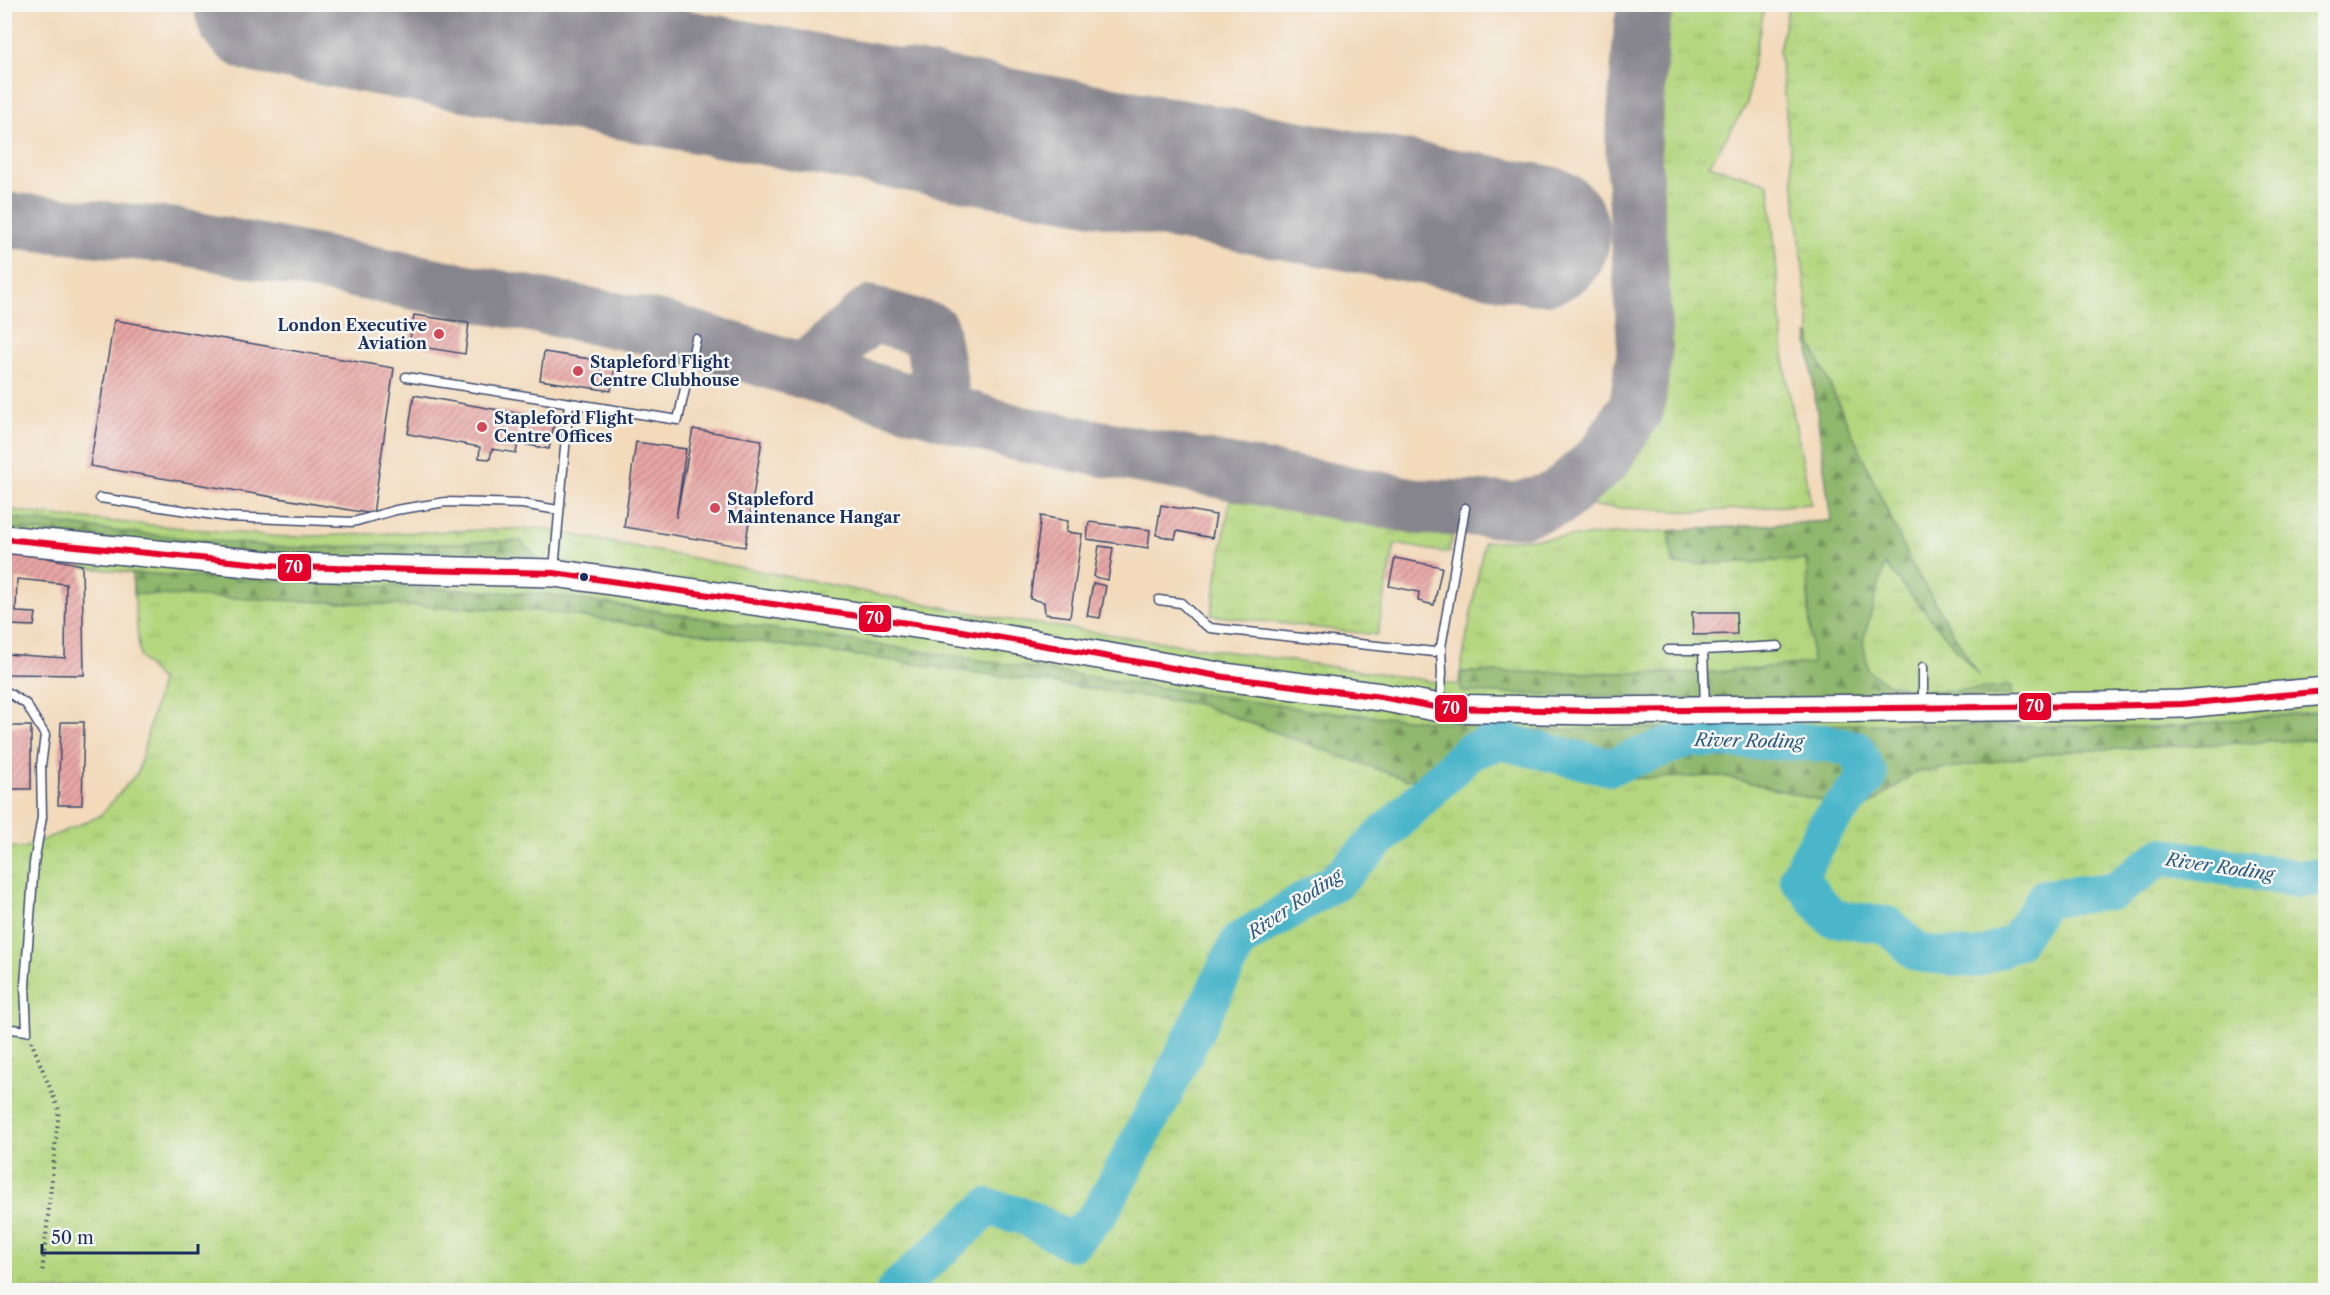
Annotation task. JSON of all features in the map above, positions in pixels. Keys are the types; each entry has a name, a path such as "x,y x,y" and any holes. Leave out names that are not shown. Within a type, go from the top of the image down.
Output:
{"main road":[{"path":"4,539 290,567 554,573 950,629 1224,677 1440,708 1594,711 2182,704 2325,691"}],"lane":[{"path":"406,377 678,420 696,339"},
{"path":"554,573 569,403"},
{"path":"100,498 228,517 353,522 396,510 446,502 522,504 558,510"},
{"path":"1440,708 1441,647 1465,508"},
{"path":"1159,600 1181,603 1200,622 1210,628 1434,652 1441,647"},
{"path":"1668,650 1778,646"},
{"path":"1703,650 1705,710"},
{"path":"1923,667 1923,708"},
{"path":"4,690 26,704 45,735 41,766 42,817 34,863 25,985 27,1031 4,1028"}],"path":[{"path":"27,1031 59,1110 42,1274"}],"green space":[{"path":"1663,5 1765,5 1747,104 1709,165 1769,184 1786,376 1811,504 1695,512 1572,505 1626,465 1655,415 1666,252 1655,162 1652,79"},
{"path":"1789,5 2325,5 2325,1290 5,1290 5,1287 12,1287 4,1212 4,847 24,848 100,816 138,772 161,681 140,657 132,573 5,557 5,509 62,517 284,537 539,528 1004,619 1458,685 1484,542 1831,521 1779,50"},
{"path":"1807,334 1911,563 1979,676 1885,564 1863,641 1868,670 1883,681 1911,689 1946,691 2012,686 2012,696 1704,700 1461,692 1461,672 1704,673 1812,663 1806,560 1673,565 1669,531 1831,521"},
{"path":"1230,499 1452,536 1449,553 1395,544 1377,635 1211,615"},
{"path":"5,517 132,533 293,548 520,541 537,557 318,560 5,528"},
{"path":"132,573 544,594 1316,711 1532,730 1855,724 2165,727 2325,711 2325,739 2068,751 1914,773 1862,811 1722,776 1586,780 1504,756 1407,780 1198,704 541,611 134,594"},
{"path":"5,1212 12,1288 5,1287"}],"building":[{"name":"London Executive Aviation","path":"414,315 469,323 465,354 409,345"},
{"path":"114,320 394,368 373,514 90,466"},
{"name":"Stapleford Flight Centre Clubhouse","path":"544,352 616,363 611,391 540,380"},
{"name":"Stapleford Flight Centre Offices","path":"414,395 555,420 549,449 518,443 516,453 492,449 490,459 479,458 480,447 408,434"},
{"name":"Stapleford Maintenance Hangar","path":"693,429 762,440 745,547 624,527 636,442 686,449 676,518"},
{"path":"1161,505 1216,515 1212,538 1177,531 1175,539 1156,535"},
{"path":"1041,516 1068,521 1066,532 1082,534 1070,617 1045,614 1044,602 1030,599"},
{"path":"1089,522 1150,530 1148,548 1087,539"},
{"path":"1099,546 1113,548 1108,580 1094,577"},
{"path":"4,549 82,565 84,675 4,674 4,654 65,658 66,584 17,579 16,612 36,613 34,626 9,625 8,636 4,636"},
{"path":"1395,558 1442,567 1434,605 1418,601 1419,592 1389,586"},
{"path":"1093,583 1106,586 1100,618 1087,616"},
{"path":"1692,612 1736,612 1737,634 1693,635"},
{"path":"61,722 84,722 82,805 58,805"},
{"path":"4,726 31,726 31,789 4,789"}],"waterway":[{"name":"River Roding","path":"895,1290 988,1207 1026,1217 1072,1242 1101,1211 1169,1084 1239,941 1335,882 1469,752 1500,741 1610,767 1690,738 1828,743 1856,749 1869,776 1826,826 1798,878 1832,918 1887,925 1918,953 1975,959 2016,942 2045,898 2114,891 2162,856 2299,879 2326,876"}],"taxiway":[{"path":"4,220 177,236 660,329 1017,433 1421,507 1520,510 1558,498 1603,459 1637,406 1645,347 1633,143 1642,24 1646,4"},
{"path":"805,371 871,314 931,331 945,412"}],"runway":[{"path":"264,4 1540,235"}],"transit line":[{"name":"70","path":"4,539 290,567 554,573 950,629 1224,677 1381,697 1440,708 1594,711 2098,706 2182,704 2326,691"}],"place":[{"name":"London Executive Aviation","path":"439,334"},
{"name":"Stapleford Flight Centre Clubhouse","path":"578,371"},
{"name":"Stapleford Flight Centre Offices","path":"482,427"},
{"name":"Stapleford Maintenance Hangar","path":"715,508"}]}
